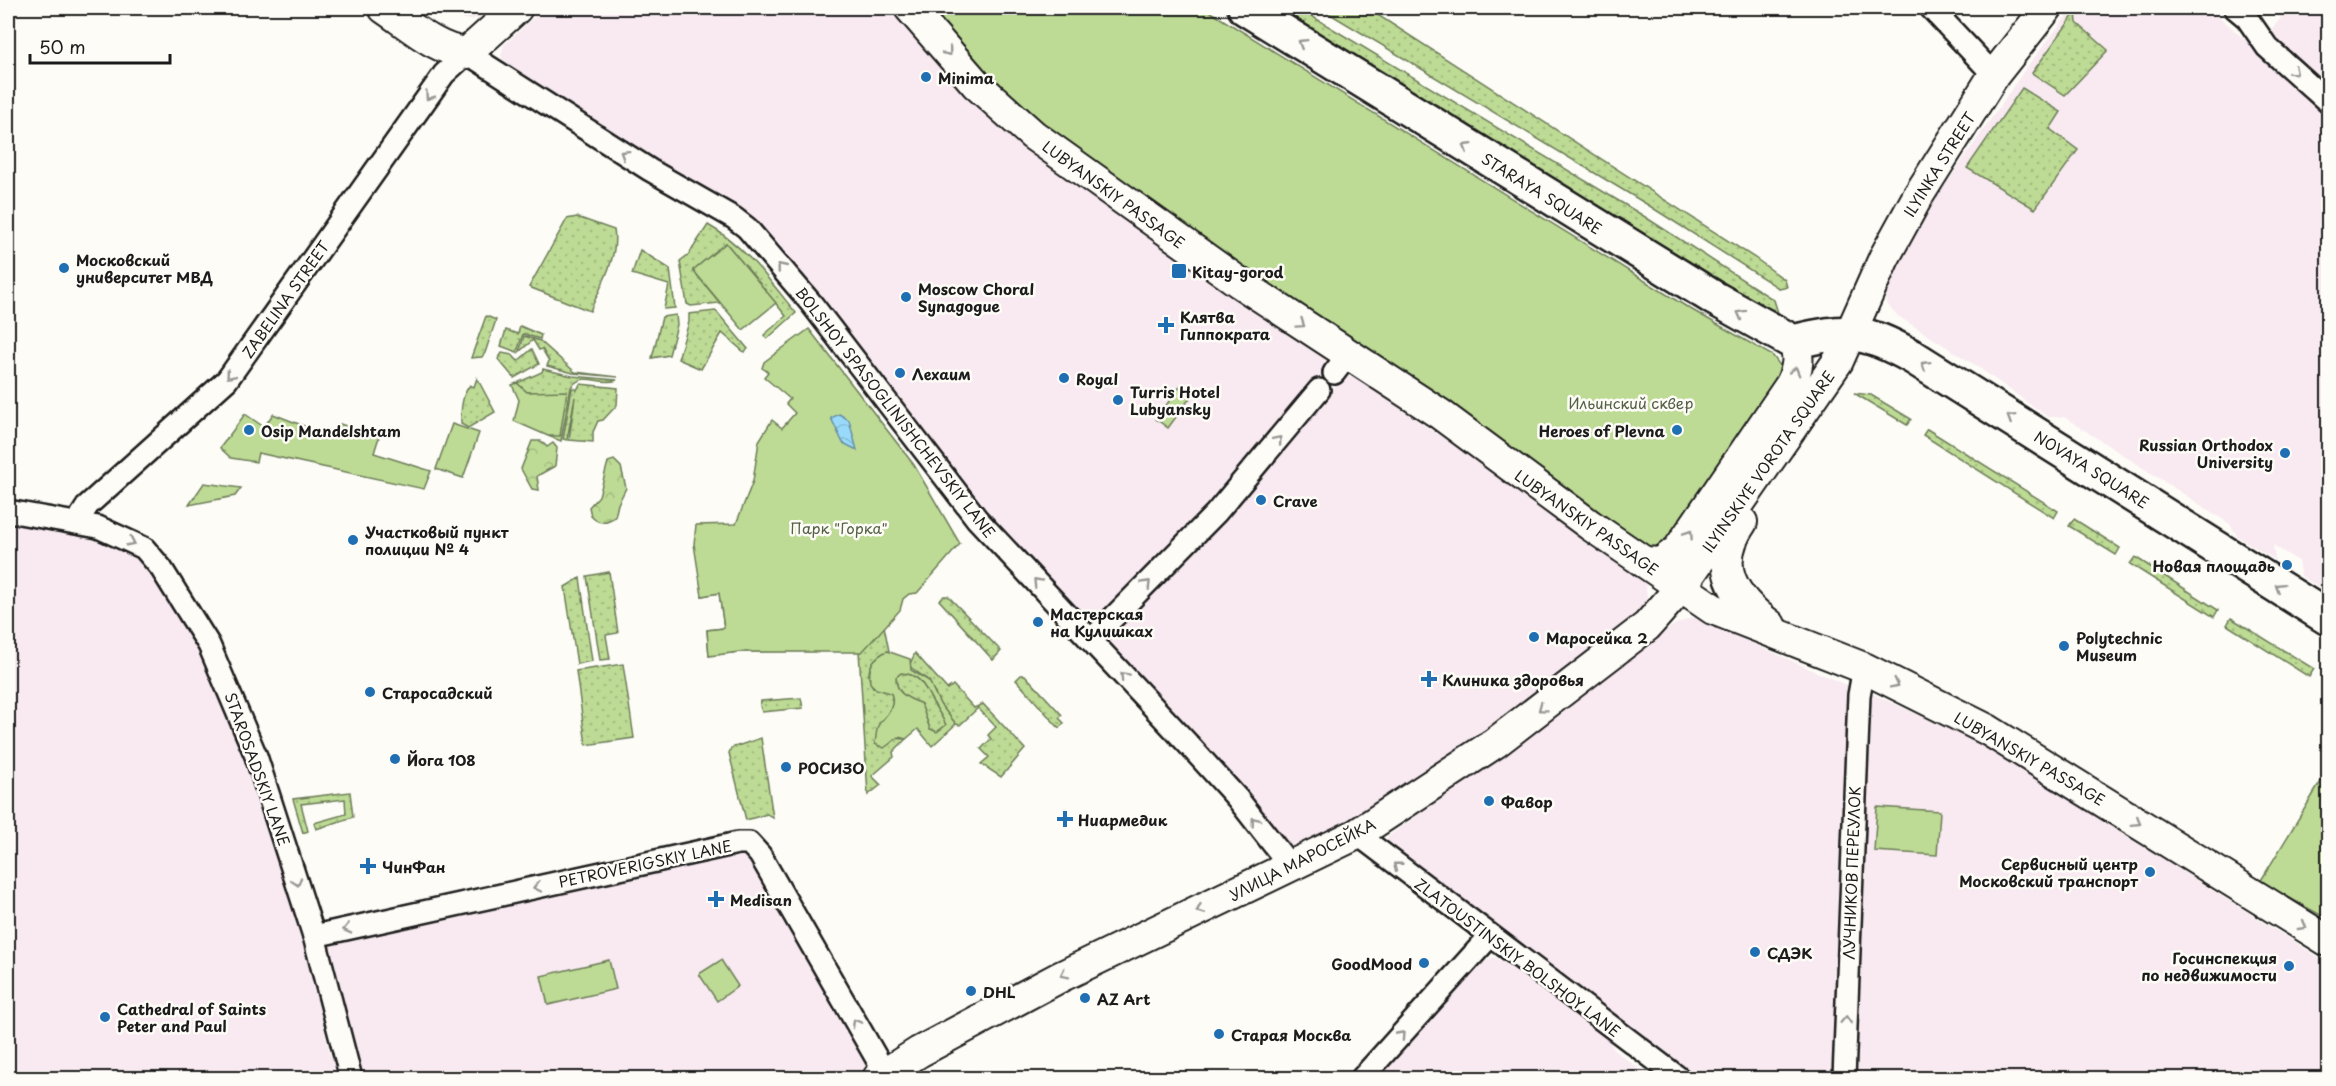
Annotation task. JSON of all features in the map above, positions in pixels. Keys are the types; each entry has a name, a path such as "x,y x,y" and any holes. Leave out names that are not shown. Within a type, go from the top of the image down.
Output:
{"main road":[{"path":"384,8 436,42 450,49 467,53 517,8"},
{"name":"LUBYANSKIY PASSAGE","path":"910,8 976,84 1033,135 1240,284 1341,364 1440,414 1546,494 1713,609 1802,646 1864,668 2006,741 2328,941"},
{"name":"STARAYA SQUARE","path":"1245,8 1694,286 1793,342"},
{"name":"ILYINKA STREET","path":"1850,332 1892,242 1994,75 2047,8"},
{"path":"1644,562 1661,563 1678,550 1791,384 1798,360 1797,349 1793,342 1831,333 1850,332"},
{"name":"ILYINSKIYE VOROTA SQUARE","path":"1681,587 1838,361 1850,332"},
{"name":"NOVAYA SQUARE","path":"1850,332 1892,345 1913,357 2328,618"},
{"path":"1779,449 1762,496 1729,543 1726,563 1731,581 1744,601 1766,622 1802,646"},
{"name":"УЛИЦА МАРОСЕЙКА","path":"882,1076 990,1012 1059,976 1357,834 1438,783 1563,692 1647,626 1681,587"}],"street":[{"path":"1931,8 1994,75"},
{"path":"2235,8 2247,18 2261,39 2328,102"},
{"name":"ZABELINA STREET","path":"77,522 88,505 227,380 444,74 467,53"},
{"name":"BOLSHOY SPASOGLINISHCHEVSKIY LANE","path":"467,53 747,228 811,303 977,519 1237,798 1291,867"},
{"path":"1091,640 1222,506 1319,390"},
{"name":"STAROSADSKIY LANE","path":"8,511 98,527 129,541 153,556 209,645 252,744 314,936 351,1078"},
{"name":"ЛУЧНИКОВ ПЕРЕУЛОК","path":"1844,1078 1856,753 1859,695 1864,668"},
{"name":"ZLATOUSTINSKIY BOLSHOY LANE","path":"1357,834 1678,1078"},
{"name":"PETROVERIGSKIY LANE","path":"314,936 738,843 749,843 765,865 882,1076"},
{"path":"1362,1078 1490,936"}],"shaded area":[{"path":"440,8 494,8 486,15 471,20 460,18"},
{"path":"544,8 896,8 940,55 945,73 967,95 982,101 985,113 1321,353 1328,365 1326,372 1209,507 1092,627 977,504 755,222 504,61 501,56 504,45"},
{"path":"2073,8 2209,8 2328,112 2328,593 2301,576 2298,561 2273,545 2275,560 2237,536 2230,524 2064,417 2048,417 1975,365 1898,316 1886,303 1885,286 1922,219 2026,68"},
{"path":"2270,8 2328,8 2328,91 2272,40 2271,30 2281,18"},
{"path":"1347,377 1356,378 1644,577 1647,596 1635,616 1501,721 1425,775 1337,829 1294,847 1286,843 1105,640 1220,521 1302,429 1308,417 1339,382"},
{"path":"8,522 99,538 126,551 152,574 200,648 216,679 215,688 235,735 241,737 288,870 330,1055 337,1062 342,1078 8,1078"},
{"path":"1694,617 1850,687 1836,1078 1696,1078 1415,864 1409,864 1387,844 1388,837 1394,832 1562,713 1674,625"},
{"path":"1871,693 1979,743 2328,963 2328,1078 1853,1078 1868,694"},
{"path":"740,853 751,862 870,1063 853,1078 363,1078 328,948 329,942"},
{"path":"1494,957 1516,970 1609,1040 1614,1050 1651,1078 1378,1078 1481,963"}],"green space":[{"name":"Ильинский сквер","path":"928,8 1204,8 1687,307 1773,356 1784,371 1672,547 1655,551 1027,119"},
{"path":"1262,8 1300,9 1642,215 1774,300 1779,316 1523,160"},
{"path":"1320,8 1367,8 1755,258 1785,280 1787,287 1780,289 1648,205"},
{"path":"2076,12 2077,23 2108,50 2065,95 2032,73"},
{"path":"2022,88 2061,112 2050,129 2078,150 2035,209 1967,168"},
{"path":"577,217 614,230 614,251 590,311 529,287 567,219"},
{"path":"708,225 734,243 745,254 796,313 767,339 764,335 786,316 726,243 693,270 720,303 691,306 687,304 680,261 689,254"},
{"path":"726,243 776,303 743,330 693,270"},
{"path":"640,250 670,269 675,308 664,309 669,285 632,274"},
{"path":"716,311 748,349 744,352 722,333 701,369 678,359 689,322 689,314"},
{"path":"676,315 677,325 669,355 652,358 662,317"},
{"path":"486,316 496,320 485,353 482,357 471,358"},
{"path":"520,326 541,335 540,339 523,334 517,352 501,346 506,330 518,334"},
{"name":"Парк \"Горка\"","path":"809,329 914,465 960,544 917,593 909,594 903,599 900,610 862,652 739,652 709,656 707,630 724,628 719,593 702,596 694,544 696,525 736,524 753,481 759,441 772,420 782,428 795,413 786,404 790,399 764,377 768,372 762,368 764,362"},
{"path":"524,336 540,341 575,372 618,377 573,373 547,366 549,361 533,340 519,352"},
{"path":"532,349 539,364 514,378 498,359 502,353 512,355 518,361"},
{"path":"543,369 572,376 617,380 605,382 587,379 576,382 571,387 561,441 548,436 560,435 534,392 527,392 517,383 542,372"},
{"path":"477,378 495,412 468,428 461,424 462,404 467,389 470,385 474,387"},
{"path":"517,383 527,392 567,391 560,436 548,436 514,421 519,400 512,385"},
{"path":"580,384 618,388 617,405 603,420 598,421 593,432 593,442 569,440 575,397 567,440 563,439 572,388 576,389 576,392"},
{"path":"1181,385 1193,394 1168,428 1156,419"},
{"path":"1854,393 1871,395 1911,419 1907,425"},
{"path":"245,414 264,427 273,414 335,438 340,424 379,437 374,453 431,471 424,489 258,453 256,462 231,458 220,448"},
{"path":"452,424 479,433 463,478 436,469"},
{"path":"1927,429 2058,511 2054,518 1923,435"},
{"path":"532,441 541,441 547,447 553,443 557,448 555,466 537,476 539,490 532,489 521,469"},
{"path":"614,460 621,467 626,488 618,504 615,517 600,522 591,516 589,507 599,496 608,462"},
{"path":"204,483 241,488 235,496 189,505"},
{"path":"2074,519 2120,548 2116,555 2069,526"},
{"path":"699,548 884,626 889,651 874,661 869,670 869,676 873,687 891,693 892,705 877,737 906,739 893,752 894,757 872,776 881,785 868,795 859,651 739,652 709,656 707,630 724,628 719,593 702,596"},
{"path":"2135,557 2218,610 2214,617 2130,564"},
{"path":"609,572 618,633 606,635 610,659 600,660 587,576"},
{"path":"580,578 592,661 577,664 565,587"},
{"path":"948,596 1001,651 993,660 939,600"},
{"path":"2231,618 2314,669 2309,677 2227,625"},
{"path":"887,651 910,659 911,670 929,681 940,704 956,724 932,746 918,729 906,739 899,737 884,748 875,744 878,726 890,710 892,698 891,693 876,689 870,683 870,672 872,664","holes":["901,673 908,674 922,683 946,725 937,732 930,729 921,704 900,692 896,677"]},
{"path":"915,653 947,689 953,685 974,708 983,704 1025,749 1001,777 981,764 989,757 981,749 991,739 988,735 996,727 978,708 960,725 956,724 940,705 929,681 909,666"},
{"path":"623,664 634,738 586,745 576,671"},
{"path":"901,673 914,676 925,688 946,725 937,732 930,729 921,704 907,697 898,688 896,677"},
{"path":"1021,675 1025,675 1062,715 1059,718 1064,723 1059,728 1016,680"},
{"path":"801,698 803,708 762,712 760,706 761,701"},
{"path":"761,738 773,818 767,814 746,820 729,753 731,748"},
{"path":"2328,770 2328,919 2260,882"},
{"path":"350,792 353,817 316,829 314,823 346,814 345,799 301,804 308,831 303,833 293,799"},
{"path":"1877,807 1940,811 1937,855 1874,851"},
{"path":"609,960 616,989 548,1005 541,976"},
{"path":"721,960 738,986 717,1001 699,974"}],"water":[{"path":"839,414 849,420 857,450 843,443 831,418"}],"place":[{"name":"Minima","path":"926,77"},
{"name":"Московский университет МВД","path":"64,268"},
{"name":"Kitay-gorod","path":"1179,271"},
{"name":"Moscow Choral Synagogue","path":"906,297"},
{"name":"Клятва Гиппократа","path":"1166,325"},
{"name":"Лехаим","path":"900,373"},
{"name":"Royal","path":"1064,378"},
{"name":"Turris Hotel Lubyansky","path":"1118,400"},
{"name":"Osip Mandelshtam","path":"249,430"},
{"name":"Heroes of Plevna","path":"1677,430"},
{"name":"Russian Orthodox University","path":"2285,453"},
{"name":"Crave","path":"1261,500"},
{"name":"Участковый пункт полиции № 4","path":"353,540"},
{"name":"Новая площадь","path":"2287,565"},
{"name":"Мастерская на Кулишках","path":"1038,622"},
{"name":"Маросейка 2","path":"1534,637"},
{"name":"Polytechnic Museum","path":"2064,646"},
{"name":"Клиника здоровья","path":"1429,679"},
{"name":"Старосадский","path":"370,692"},
{"name":"Йога 108","path":"395,759"},
{"name":"РОСИЗО","path":"786,767"},
{"name":"Фавор","path":"1489,801"},
{"name":"Ниармедик","path":"1065,819"},
{"name":"ЧинФан","path":"368,866"},
{"name":"Сервисный центр Московский транспорт","path":"2150,872"},
{"name":"Medisan","path":"716,899"},
{"name":"СДЭК","path":"1755,952"},
{"name":"GoodMood","path":"1424,963"},
{"name":"Госинспекция по недвижимости","path":"2289,966"},
{"name":"DHL","path":"971,991"},
{"name":"AZ Art","path":"1085,998"},
{"name":"Cathedral of Saints Peter and Paul","path":"105,1017"},
{"name":"Старая Москва","path":"1219,1034"}]}
